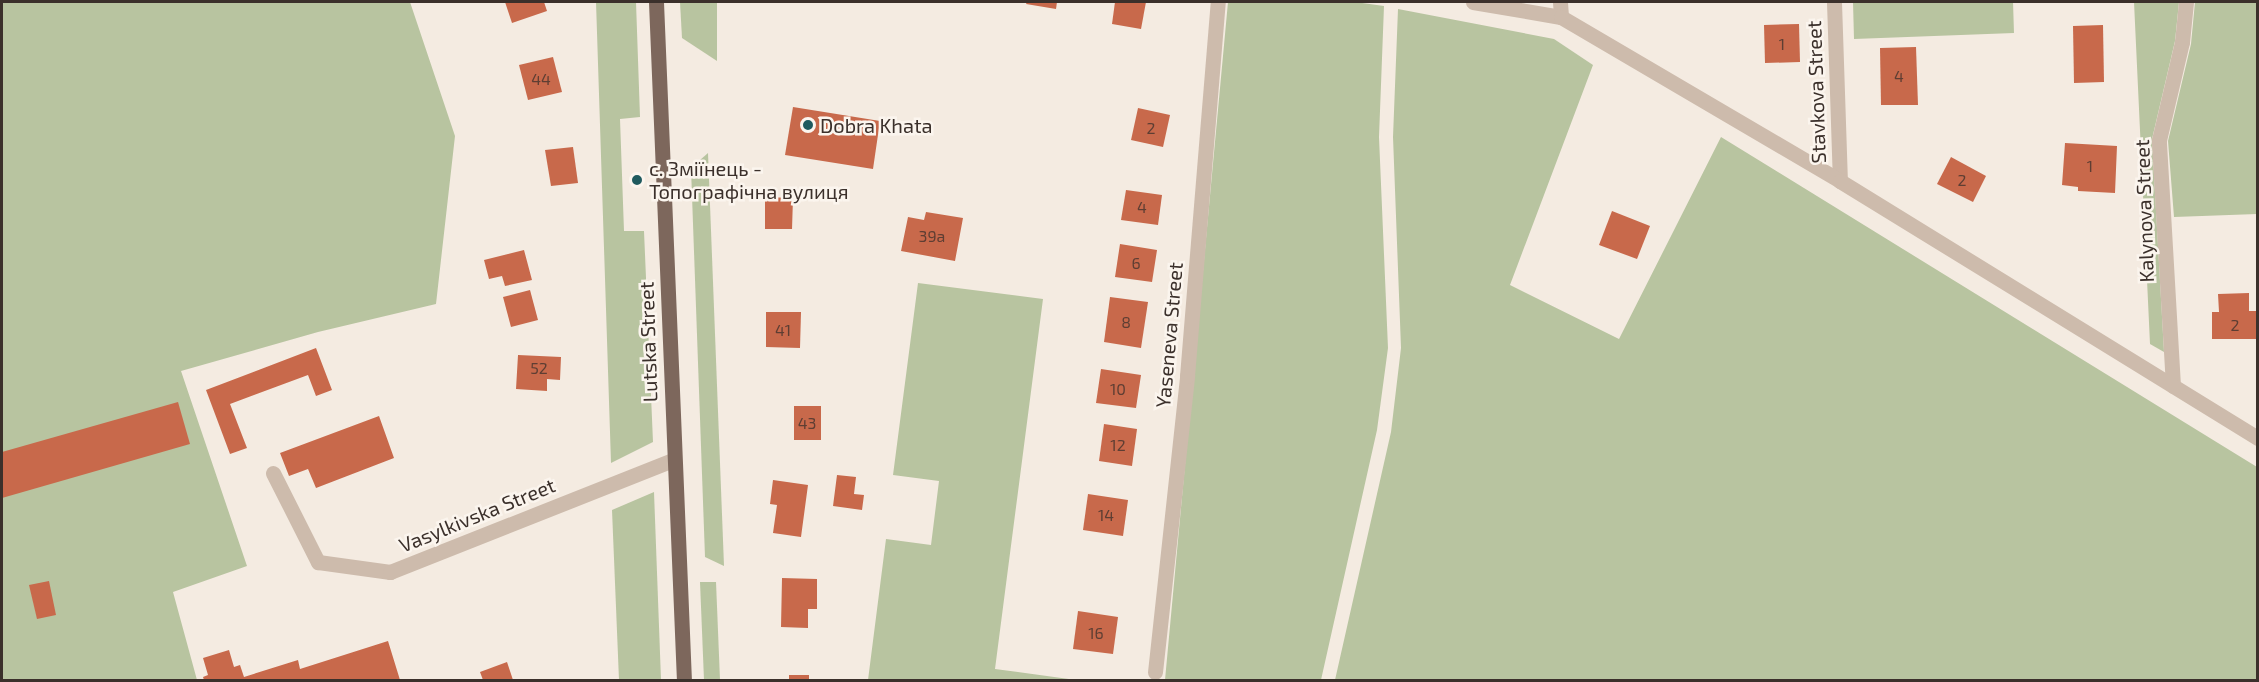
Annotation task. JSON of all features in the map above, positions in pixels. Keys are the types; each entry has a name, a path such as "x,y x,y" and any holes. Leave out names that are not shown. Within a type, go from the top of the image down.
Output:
{"main road":[{"name":"Lutska Street","path":"656,2 673,460 684,681"}],"street":[{"name":"Yaseneva Street","path":"1155,672 1187,376 1218,2"},
{"path":"1473,2 1561,9 2258,438"},
{"name":"Stavkova Street","path":"1834,2 1840,181"},
{"name":"Kalynova Street","path":"2173,386 2159,140 2182,42 2186,2"},
{"name":"Vasylkivska Street","path":"273,473 318,562 390,572 673,460"}],"green space":[{"path":"2,2 410,2 455,136 436,304 318,332 181,371 247,566 173,592 197,680 2,680"},
{"path":"596,2 636,2 640,117 620,119 624,231 644,231 653,442 611,463"},
{"path":"680,2 717,2 717,61 682,38"},
{"path":"1228,2 1355,2 1384,6 1379,137 1388,348 1377,430 1321,680 1165,680"},
{"path":"1853,2 2013,2 2014,33 1854,39"},
{"path":"2134,2 2179,2 2175,41 2152,139 2164,352 2150,344"},
{"path":"2195,2 2257,2 2257,214 2174,217 2168,141 2191,44"},
{"path":"1398,9 1554,39 1593,65 1510,285 1619,339 1721,137 2257,467 2257,680 1335,680 1391,432 1401,348 1393,137"},
{"path":"708,153 724,566 705,557 691,168"},
{"path":"918,283 1043,299 995,669 1076,680 868,680 886,539 931,545 939,481 893,475"},
{"path":"654,492 661,680 619,680 612,510"},
{"path":"700,582 716,582 720,680 704,680"}],"building":[{"path":"505,2 544,2 547,11 512,23"},
{"path":"1027,2 1057,2 1056,9 1026,4"},
{"path":"1115,2 1146,2 1141,29 1112,24"},
{"path":"1799,24 1800,62 1765,63 1764,25"},
{"path":"2103,25 2104,82 2074,83 2073,26"},
{"path":"1916,47 1918,105 1881,105 1880,48"},
{"path":"553,57 562,92 528,100 519,65"},
{"path":"793,107 880,121 873,169 785,155"},
{"path":"1138,108 1170,115 1163,147 1131,140"},
{"path":"2065,143 2117,146 2115,193 2078,191 2078,187 2062,185"},
{"path":"573,147 578,183 551,186 545,150"},
{"path":"1951,157 1986,176 1973,202 1937,184"},
{"path":"1126,190 1162,195 1158,225 1121,220"},
{"path":"765,197 793,198 792,229 765,229"},
{"path":"1612,211 1650,226 1637,259 1599,245"},
{"path":"926,212 963,218 955,261 901,251 908,217 924,220"},
{"path":"1120,244 1157,250 1152,282 1115,277"},
{"path":"524,250 532,280 505,286 502,276 489,279 484,260"},
{"path":"530,290 538,320 511,327 503,297"},
{"path":"2249,293 2249,311 2258,311 2258,339 2212,339 2212,312 2219,312 2218,294"},
{"path":"1110,297 1148,302 1141,348 1104,342"},
{"path":"766,312 801,312 800,348 766,347"},
{"path":"316,348 332,390 316,396 308,375 230,404 247,448 230,454 206,390"},
{"path":"518,355 561,357 560,380 547,379 547,391 516,389"},
{"path":"1101,369 1141,375 1136,408 1096,403"},
{"path":"178,402 190,444 2,498 2,452"},
{"path":"794,406 821,406 821,440 794,440"},
{"path":"379,416 394,458 316,488 308,469 289,476 280,453"},
{"path":"1104,424 1137,429 1132,466 1099,461"},
{"path":"837,475 856,477 854,494 864,495 862,510 833,506"},
{"path":"773,480 808,485 801,537 773,533 777,505 770,504"},
{"path":"1088,494 1128,500 1123,536 1083,530"},
{"path":"782,578 817,579 817,609 808,609 808,628 781,627"},
{"path":"49,581 56,615 37,619 29,585"},
{"path":"1078,611 1118,617 1113,654 1073,649"},
{"path":"388,641 400,680 204,680 203,677 208,675 203,658 229,650 234,667 240,665 244,677 298,660 300,669"},
{"path":"507,662 513,680 483,680 480,672"},
{"path":"789,675 809,675 809,680 789,680"}],"place":[{"name":"Dobra Khata","path":"808,125"},
{"name":"с. Зміїнець - Топографічна вулиця","path":"637,180"}]}
